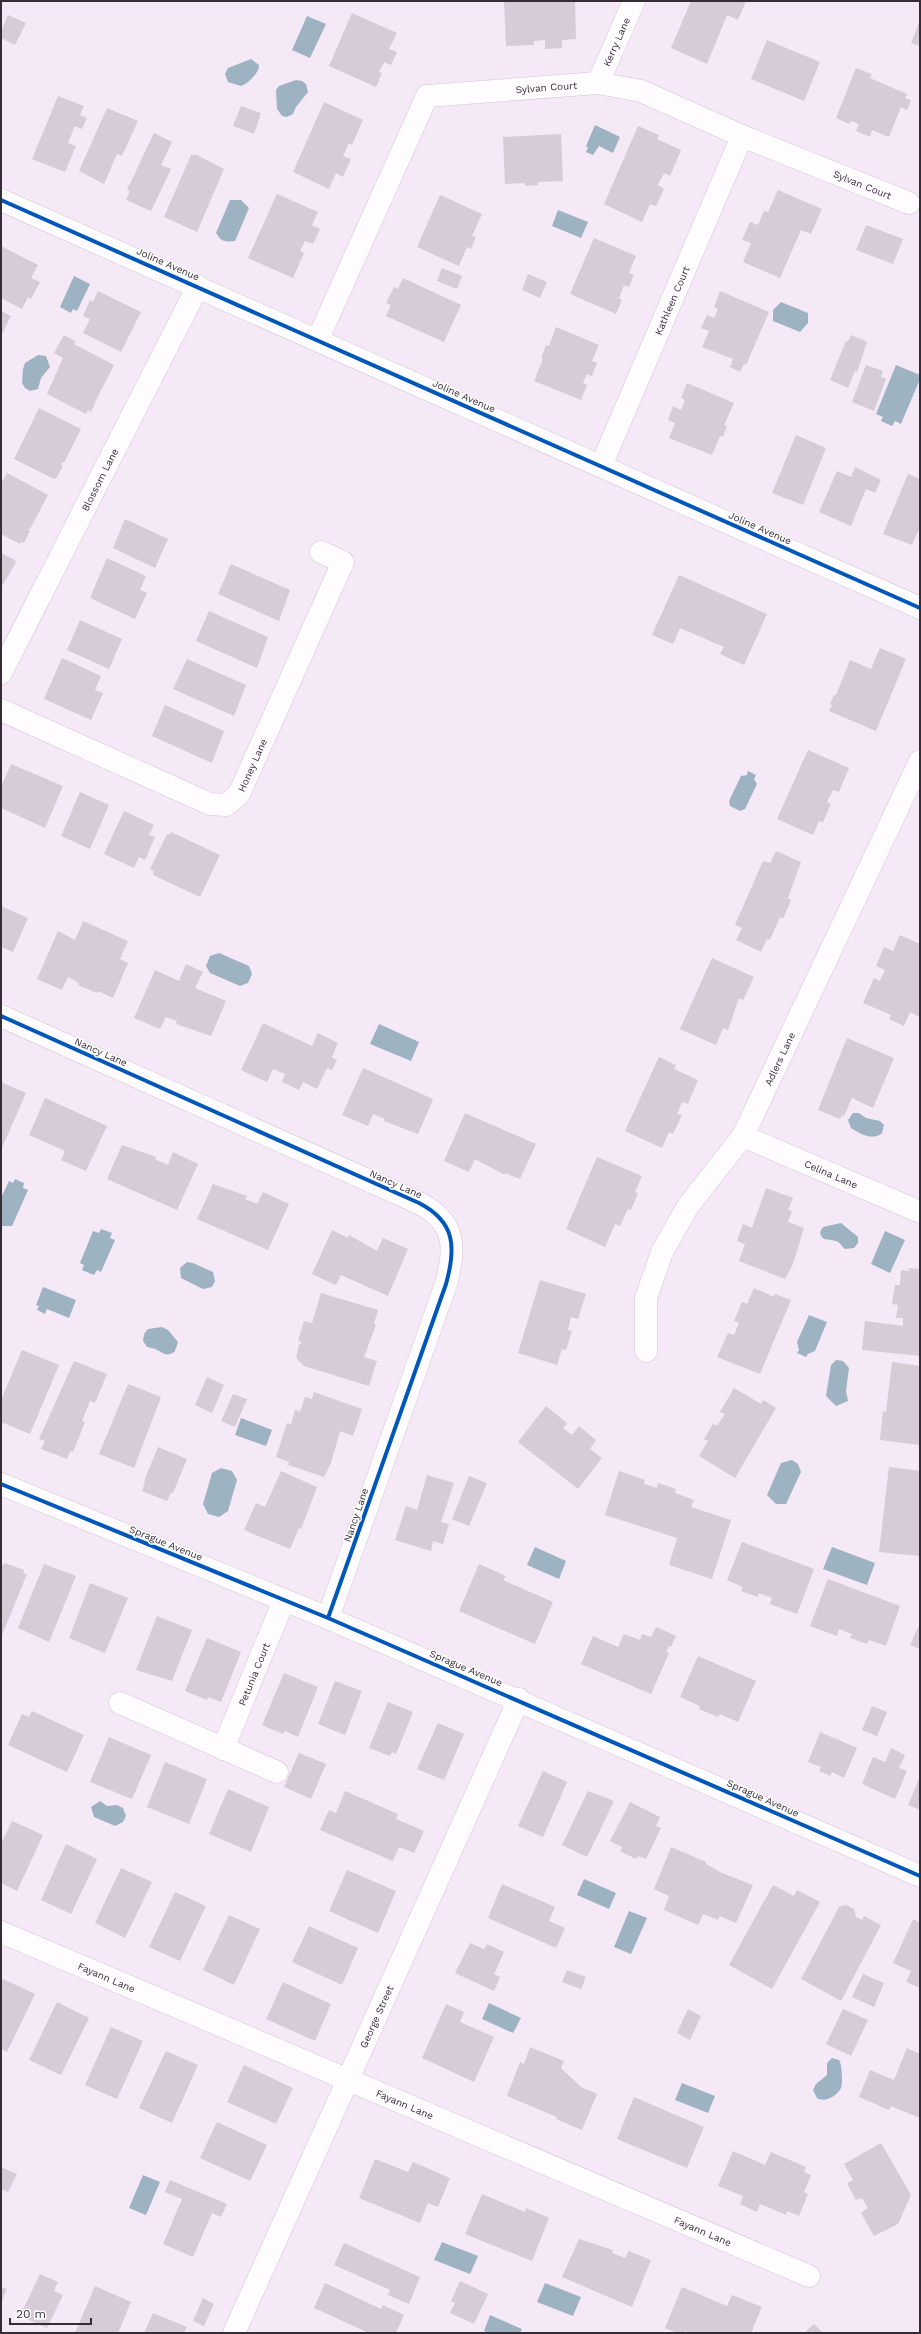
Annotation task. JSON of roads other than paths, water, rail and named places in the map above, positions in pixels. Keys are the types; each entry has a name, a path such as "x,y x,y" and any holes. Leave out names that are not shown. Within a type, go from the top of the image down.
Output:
{"street":[{"name":"Kerry Lane","path":"598,83 634,1"},
{"name":"Sylvan Court","path":"318,339 427,96 598,83 641,91 742,136 909,203"},
{"name":"Kathleen Court","path":"601,466 742,136"},
{"name":"Joline Avenue","path":"1,200 318,339 920,608"},
{"name":"Blossom Lane","path":"1,673 198,286"},
{"name":"Honey Lane","path":"1,710 210,804 226,805 239,794 343,562 321,552"},
{"name":"Adlers Lane","path":"646,1351 646,1298 662,1252 688,1206 744,1136 920,761"},
{"name":"Nancy Lane","path":"1,1016 419,1203 434,1212 446,1227 450,1239 452,1260 446,1284 328,1618"},
{"name":"Celina Lane","path":"744,1136 920,1212"},
{"name":"Sprague Avenue","path":"1,1484 328,1618 519,1699 920,1876"},
{"name":"Petunia Court","path":"223,1748 284,1600"},
{"name":"George Street","path":"234,2333 519,1699"},
{"path":"120,1703 277,1772"},
{"name":"Fayann Lane","path":"1,1932 809,2276"}],"water":[{"path":"307,16 326,24 310,58 292,50"},
{"path":"251,59 259,65 259,68 247,83 241,86 228,82 225,74 228,68"},
{"path":"296,80 302,81 306,84 308,92 296,107 293,114 287,117 282,116 277,109 276,90 279,86"},
{"path":"595,125 620,137 613,153 599,146 593,155 586,152 588,148 586,146"},
{"path":"230,200 241,200 249,208 235,241 222,240 216,233"},
{"path":"558,210 588,222 581,238 552,226"},
{"path":"74,276 90,284 77,311 73,309 71,313 60,307"},
{"path":"781,302 808,313 808,323 800,332 773,321 773,310"},
{"path":"38,355 46,356 50,367 41,378 38,389 30,391 25,388 22,383 23,369 25,363"},
{"path":"896,365 920,375 920,379 901,424 895,421 892,426 881,421 883,417 876,414"},
{"path":"748,771 756,775 754,779 757,784 745,809 740,811 730,806 729,801 741,776 747,775"},
{"path":"219,953 249,966 252,974 248,983 240,986 210,973 206,966 210,956"},
{"path":"379,1024 419,1042 411,1061 370,1044"},
{"path":"853,1113 859,1113 866,1118 880,1121 884,1125 882,1133 871,1137 851,1128 848,1120"},
{"path":"15,1179 24,1183 23,1188 28,1190 12,1226 1,1226 1,1198 9,1181 13,1183"},
{"path":"841,1223 858,1237 858,1243 854,1248 845,1249 838,1242 824,1239 821,1235 820,1232 823,1227"},
{"path":"101,1229 112,1233 110,1238 115,1240 101,1272 97,1270 94,1275 82,1270 84,1265 80,1263 93,1231 99,1233"},
{"path":"885,1231 905,1240 890,1273 871,1264"},
{"path":"187,1262 193,1263 213,1272 215,1281 212,1287 203,1289 181,1278 180,1268"},
{"path":"43,1287 76,1300 69,1318 47,1309 45,1314 37,1310 39,1306 36,1305"},
{"path":"809,1315 827,1322 815,1351 808,1354 806,1357 797,1353 799,1350 797,1342"},
{"path":"162,1327 168,1330 178,1342 175,1351 168,1355 147,1347 143,1341 144,1334 148,1329"},
{"path":"836,1360 843,1361 849,1368 846,1391 848,1401 836,1406 826,1396 831,1365"},
{"path":"241,1418 272,1430 266,1446 235,1435"},
{"path":"792,1460 798,1464 801,1472 786,1504 776,1504 767,1495 781,1463"},
{"path":"221,1468 232,1471 237,1480 228,1511 219,1517 208,1514 203,1504 212,1473"},
{"path":"535,1547 566,1561 559,1579 527,1565"},
{"path":"832,1547 875,1563 867,1585 823,1569"},
{"path":"100,1801 107,1806 117,1805 123,1808 126,1816 123,1822 115,1826 94,1817 91,1807"},
{"path":"584,1879 616,1893 609,1909 577,1895"},
{"path":"629,1911 647,1918 631,1954 614,1947"},
{"path":"489,2003 521,2018 513,2033 482,2019"},
{"path":"832,2058 839,2060 840,2062 842,2086 834,2096 824,2100 817,2098 813,2090 816,2084 827,2075 827,2063"},
{"path":"682,2083 715,2096 708,2113 675,2100"},
{"path":"143,2175 160,2182 146,2215 129,2208"},
{"path":"442,2242 478,2256 470,2274 434,2260"},
{"path":"545,2283 581,2297 573,2316 537,2302"},
{"path":"490,2315 522,2329 520,2333 489,2333 484,2331"}]}
